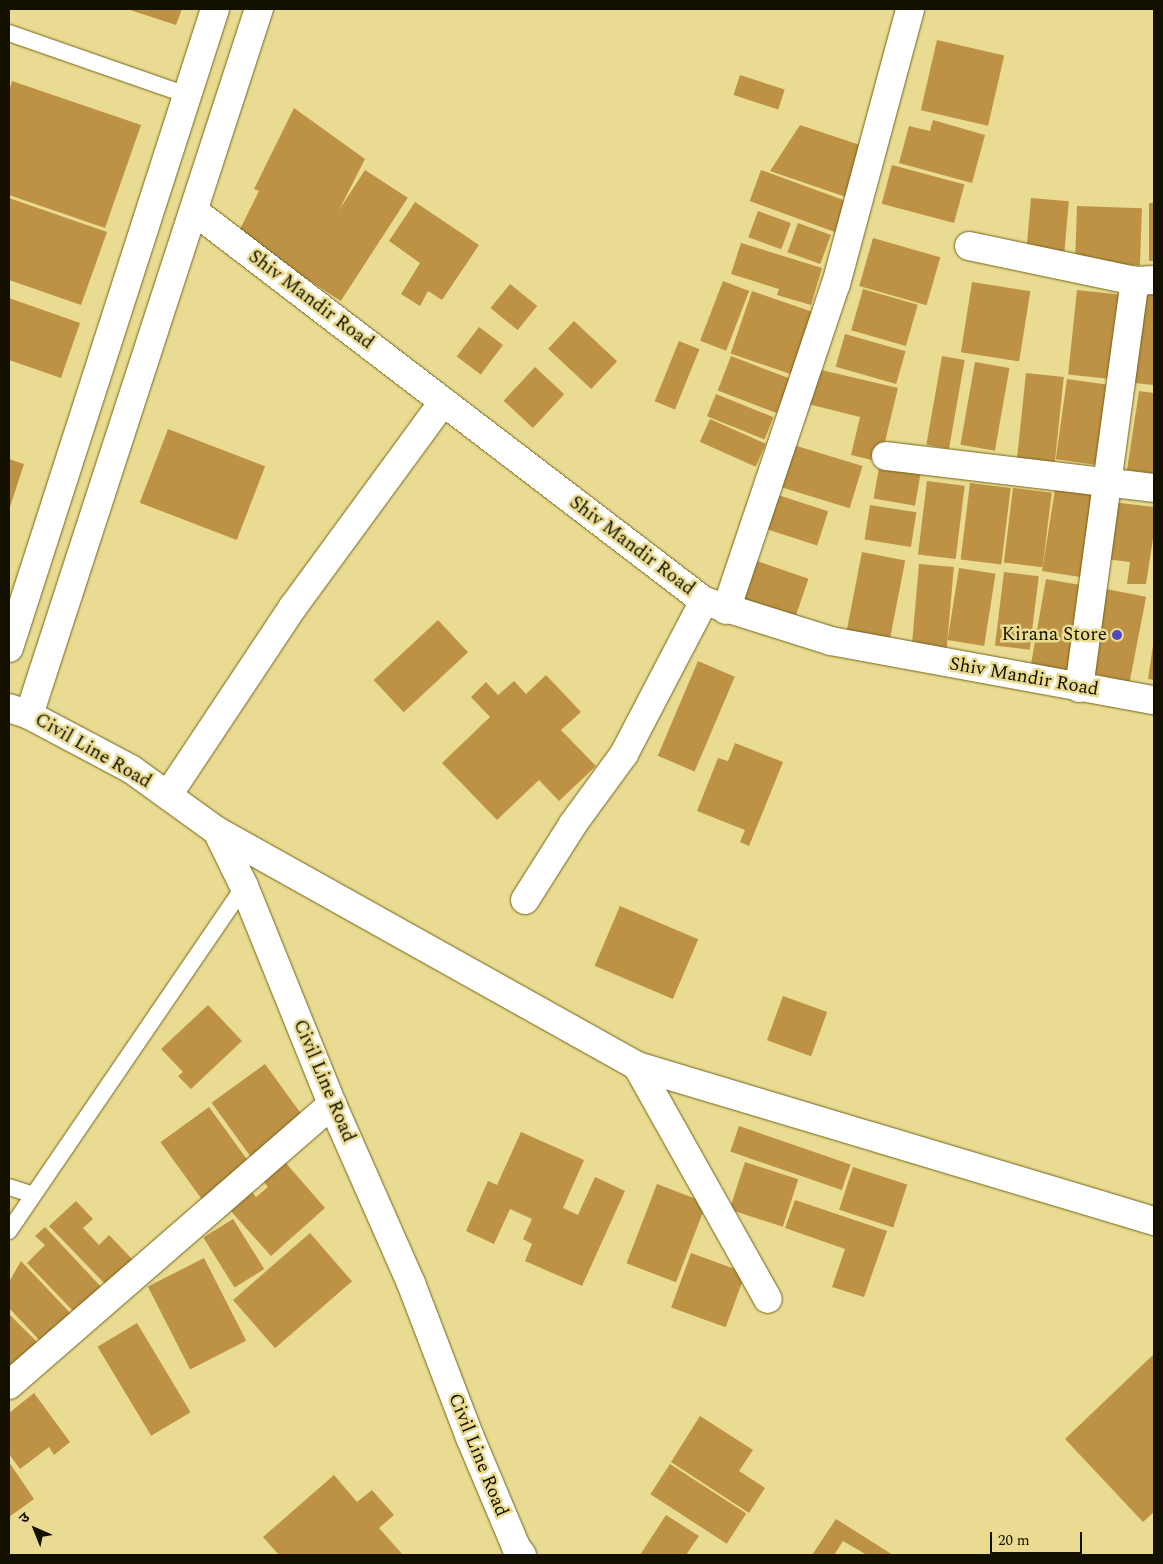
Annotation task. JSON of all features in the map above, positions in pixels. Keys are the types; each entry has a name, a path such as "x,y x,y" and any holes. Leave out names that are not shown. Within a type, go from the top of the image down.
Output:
{"street":[{"path":"9,648 112,323 215,9"},
{"path":"19,712 194,211 259,9"},
{"path":"525,900 573,824 624,754 715,605 836,284 910,9"},
{"name":"Shiv Mandir Road","path":"194,211 443,402 715,605 831,642 1154,700"},
{"path":"969,246 1145,281 1109,481 1079,688"},
{"path":"112,323 151,334"},
{"path":"168,795 293,607 443,402"},
{"path":"886,456 1109,481 1154,488"},
{"name":"Civil Line Road","path":"19,712 131,768 218,831 244,886 332,1104 411,1283 469,1435 516,1547 522,1555"},
{"path":"218,831 637,1066 1154,1221"},
{"path":"637,1066 768,1299"},
{"path":"9,1385 332,1104"}],"lane":[{"path":"9,33 187,95"},
{"path":"9,1231 244,886"},
{"path":"9,1187 33,1195"}],"building":[{"path":"127,9 182,9 176,25"},
{"path":"937,40 1004,56 988,126 921,110"},
{"path":"740,75 785,90 778,109 734,95"},
{"path":"12,81 141,125 105,228 9,195 9,91"},
{"path":"294,108 365,159 304,279 239,231 259,191 254,189"},
{"path":"933,120 985,135 972,183 899,163 909,126 930,131"},
{"path":"800,125 860,145 846,197 770,171"},
{"path":"892,165 964,184 954,223 882,204"},
{"path":"365,170 408,198 341,301 298,273"},
{"path":"761,170 847,201 836,232 750,201"},
{"path":"9,198 107,232 81,305 9,280"},
{"path":"1031,198 1069,201 1064,252 1027,249"},
{"path":"415,202 479,245 442,300 428,291 420,306 401,294 420,263 389,241"},
{"path":"1149,203 1154,203 1154,261 1149,261"},
{"path":"1077,206 1142,208 1140,265 1075,263"},
{"path":"758,211 791,223 781,249 748,237"},
{"path":"798,223 831,235 820,264 787,252"},
{"path":"873,238 940,257 927,305 859,286"},
{"path":"741,243 822,268 811,305 777,295 779,289 731,274"},
{"path":"723,281 749,291 726,351 700,341"},
{"path":"972,282 1030,291 1019,361 961,352"},
{"path":"510,284 537,306 518,330 490,308"},
{"path":"863,289 918,305 906,346 851,330"},
{"path":"1077,290 1122,295 1113,379 1068,375"},
{"path":"752,291 813,312 792,375 731,353"},
{"path":"1145,291 1154,292 1154,385 1134,383"},
{"path":"9,298 80,323 61,378 9,360"},
{"path":"574,321 617,361 591,389 548,349"},
{"path":"479,327 503,345 481,375 457,357"},
{"path":"845,334 906,351 896,384 836,367"},
{"path":"679,341 699,349 675,410 655,401"},
{"path":"731,356 790,379 777,413 718,391"},
{"path":"942,356 965,360 949,449 926,445"},
{"path":"975,362 1009,368 995,451 960,445"},
{"path":"535,367 564,394 533,428 504,401"},
{"path":"813,368 898,388 880,462 851,455 860,417 804,403"},
{"path":"1026,373 1064,377 1055,463 1017,459"},
{"path":"1067,379 1112,385 1100,465 1056,459"},
{"path":"1139,391 1154,393 1154,474 1127,470"},
{"path":"716,394 773,417 764,439 707,416"},
{"path":"710,419 766,444 756,467 700,442"},
{"path":"168,429 265,466 237,540 140,503"},
{"path":"787,443 863,466 850,508 774,485"},
{"path":"9,459 24,464 9,510"},
{"path":"880,462 921,469 915,506 874,498"},
{"path":"927,481 965,486 956,559 918,554"},
{"path":"970,483 1011,488 1001,564 961,559"},
{"path":"1056,483 1098,490 1085,578 1042,571"},
{"path":"1013,488 1052,493 1043,567 1004,562"},
{"path":"775,494 828,511 817,546 764,528"},
{"path":"1112,502 1154,507 1154,532 1146,584 1127,584 1130,562 1105,559"},
{"path":"870,505 916,512 911,547 865,540"},
{"path":"862,552 905,560 890,639 847,631"},
{"path":"748,558 809,579 794,620 734,600"},
{"path":"919,564 954,567 947,649 912,646"},
{"path":"959,568 996,574 984,646 948,640"},
{"path":"1004,572 1039,576 1030,650 995,645"},
{"path":"1046,579 1087,586 1072,674 1031,667"},
{"name":"Kirana Store","path":"1101,588 1146,597 1130,681 1085,672"},
{"path":"438,620 468,652 404,712 374,680"},
{"path":"1154,639 1154,680 1148,679"},
{"path":"698,661 735,677 695,771 658,756"},
{"path":"546,675 581,712 561,730 596,766 559,801 539,780 497,820 442,763 490,717 471,697 486,682 498,695 514,681 526,694"},
{"path":"735,743 783,762 749,846 740,842 745,830 697,811 718,758 728,761"},
{"path":"620,906 698,939 673,999 595,966"},
{"path":"783,996 827,1012 811,1056 767,1040"},
{"path":"208,1005 242,1041 191,1089 178,1076 183,1072 161,1049"},
{"path":"265,1064 307,1121 253,1160 212,1103"},
{"path":"209,1107 251,1164 202,1200 160,1142"},
{"path":"739,1126 851,1164 842,1190 730,1152"},
{"path":"521,1132 584,1160 563,1208 578,1215 595,1177 625,1191 582,1286 525,1261 532,1244 523,1239 532,1219 510,1209 494,1244 466,1231 488,1181 497,1185"},
{"path":"285,1162 325,1208 271,1256 230,1210 251,1191 256,1197 268,1187 263,1181"},
{"path":"745,1162 798,1179 783,1227 730,1210"},
{"path":"853,1167 907,1185 893,1227 839,1210"},
{"path":"657,1184 706,1203 676,1282 627,1263"},
{"path":"795,1200 887,1231 864,1297 832,1287 845,1249 785,1228"},
{"path":"76,1201 93,1219 83,1228 99,1245 109,1235 134,1261 107,1286 49,1226"},
{"path":"233,1219 264,1269 235,1288 203,1238"},
{"path":"45,1227 103,1289 76,1314 27,1263 45,1245 35,1236"},
{"path":"310,1233 352,1281 275,1348 233,1300"},
{"path":"691,1253 746,1273 726,1327 671,1308"},
{"path":"204,1258 246,1341 190,1369 148,1287"},
{"path":"21,1261 74,1317 44,1345 9,1308 9,1282"},
{"path":"9,1314 42,1347 9,1373"},
{"path":"137,1323 191,1412 151,1436 98,1347"},
{"path":"1154,1354 1154,1512 1143,1522 1065,1439"},
{"path":"34,1393 70,1442 54,1455 49,1447 20,1469 9,1454 9,1413"},
{"path":"700,1416 753,1450 739,1471 765,1488 749,1513 671,1462"},
{"path":"9,1462 34,1499 9,1517"},
{"path":"670,1464 746,1514 727,1544 650,1494"},
{"path":"334,1475 357,1502 372,1490 394,1515 379,1528 403,1555 279,1555 263,1537"},
{"path":"666,1515 699,1536 686,1555 640,1555"},
{"path":"836,1519 893,1555 867,1555 843,1541 834,1555 812,1555"}],"place":[{"name":"Kirana Store","path":"1117,635"}]}
